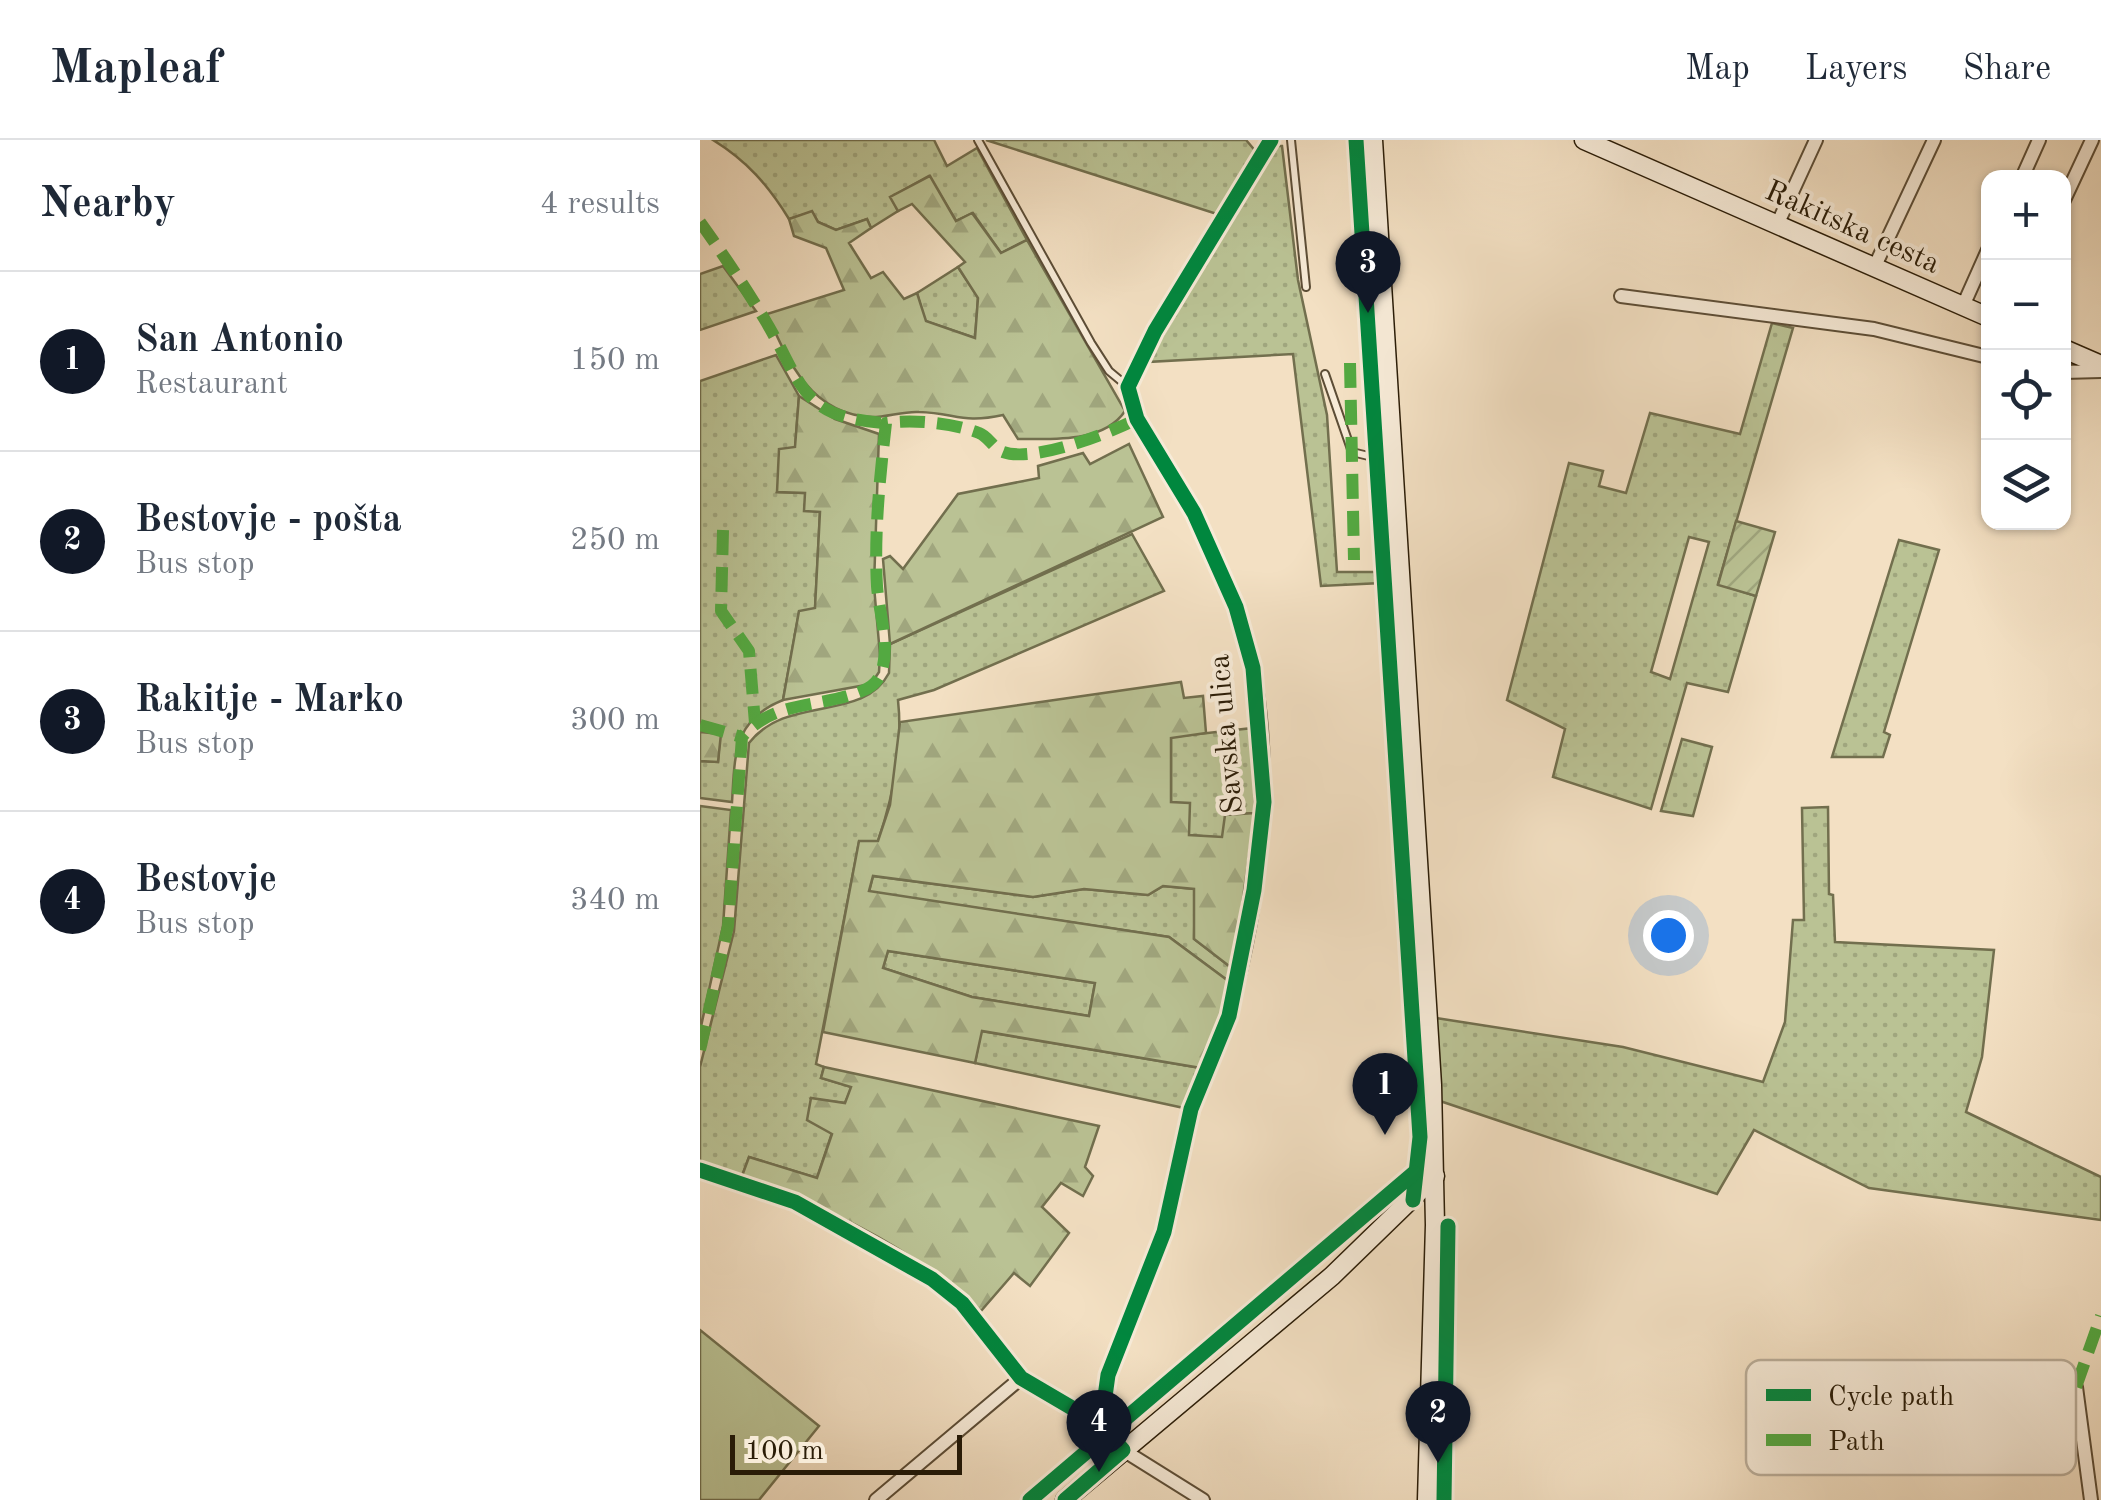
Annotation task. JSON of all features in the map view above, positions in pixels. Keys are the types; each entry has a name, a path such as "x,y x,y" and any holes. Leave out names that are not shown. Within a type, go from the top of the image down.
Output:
{"main road":[{"name":"Rakitska cesta","path":"1584,140 1981,314"},
{"path":"1371,142 1435,1176 1427,1500"},
{"path":"2066,350 2101,368"},
{"path":"1065,1500 1332,1276 1435,1176"}],"street":[{"path":"1128,387 1155,331 1271,140"},
{"path":"1777,225 1816,140"},
{"path":"1874,268 1934,140"},
{"path":"2026,170 2040,140"},
{"path":"2071,185 2092,140"},
{"path":"1963,306 1984,260"},
{"path":"1621,296 1874,329 1981,355"},
{"path":"2071,371 2101,368"},
{"name":"Savska ulica","path":"1102,1426 1108,1375 1164,1232 1191,1109 1229,1016 1254,890 1264,802 1253,668 1236,607 1194,513 1137,419 1128,387"},
{"path":"700,1170 796,1202 932,1280 962,1302 1021,1378 1102,1426 1124,1450 1203,1500"},
{"path":"876,1500 1021,1378"},
{"path":"2076,1387 2091,1500"}],"lane":[{"path":"978,140 1091,342 1109,371 1128,387"},
{"path":"1291,140 1306,287"},
{"path":"1326,374 1352,452 1390,461"}],"green space":[{"path":"713,140 934,140 947,166 977,148 1027,240 1001,253 973,213 956,221 929,176 891,197 898,211 871,228 867,219 836,230 818,222 812,212 789,219 756,175"},
{"path":"986,140 1246,140 1258,154 1220,215"},
{"path":"1274,146 1282,146 1298,280 1327,415 1337,572 1380,572 1381,583 1321,586 1293,354 1146,362"},
{"path":"930,176 956,221 972,213 1001,253 1027,240 1125,411 1116,421 1077,437 1018,439 1003,415 968,418 919,412 872,417 851,414 833,407 805,383 767,314 844,290 826,248 794,236 789,219 812,211 818,222 836,230 867,219 871,228 849,243 871,278 883,272 904,299 917,293 926,321 975,338 978,298 958,267 965,262 912,204 898,211 890,197"},
{"path":"723,266 756,311 700,330 700,274"},
{"path":"958,267 978,297 975,338 925,321 917,293"},
{"path":"1772,323 1793,328 1718,584 1756,596 1728,692 1687,683 1651,809 1553,777 1565,729 1507,700 1569,463 1603,471 1599,486 1626,493 1650,413 1740,434","holes":["1689,537 1709,542 1670,679 1651,672"]},
{"path":"776,355 799,396 795,448 777,492 805,493 820,511 815,609 799,612 783,700 754,718 740,740 732,802 700,798 700,761 718,762 720,735 700,732 700,381"},
{"path":"799,396 835,419 879,434 874,586 880,655 879,672 871,684 783,700 799,611 815,608 820,512 804,511 805,493 777,492 779,449 795,447"},
{"path":"1129,444 1163,517 890,644 883,559 890,556 903,569 958,494 1039,478 1038,466 1083,453 1090,464"},
{"path":"1736,521 1775,532 1756,596 1718,585"},
{"path":"1132,534 1164,591 934,690 898,700 898,754 892,789 878,841 859,842 816,1064 824,1067 821,1078 852,1087 845,1103 811,1099 832,1133 817,1178 749,1157 742,1176 700,1163 700,1067 734,931 749,743 783,718 862,698 877,688 889,673 890,644"},
{"path":"1899,540 1939,550 1884,732 1890,735 1883,757 1832,757"},
{"path":"1181,682 1184,698 1203,696 1206,733 1171,738 1171,802 1190,803 1189,835 1222,837 1225,815 1255,813 1233,969 1194,939 1194,889 1163,886 1148,895 1084,889 1033,897 873,876 869,891 1169,937 1231,983 1223,1015 1201,1068 982,1031 975,1063 823,1032 859,841 878,841 890,805 900,722","holes":["888,951 1095,983 1089,1016 972,997 883,968"]},
{"path":"1253,728 1255,813 1226,815 1223,838 1189,835 1171,803 1171,737"},
{"path":"700,732 721,734 718,762 700,761"},
{"path":"1682,739 1712,747 1693,816 1661,811"},
{"path":"700,806 731,810 723,926 700,1031"},
{"path":"1828,807 1829,894 1833,895 1835,942 1994,950 1982,1057 1966,1112 2101,1177 2101,1220 1869,1188 1754,1130 1717,1194 1440,1101 1436,1018 1623,1047 1763,1082 1785,1022 1793,920 1804,920 1802,808"},
{"path":"873,876 1033,897 1084,889 1148,895 1163,886 1195,889 1194,939 1233,969 1231,983 1169,937 869,892"},
{"path":"888,951 1095,983 1089,1016 972,997 883,968"},
{"path":"981,1031 1201,1068 1184,1108 975,1063"},
{"path":"824,1067 1099,1126 1085,1167 1093,1176 1083,1196 1061,1183 1042,1207 1069,1233 1030,1286 1014,1273 981,1311 899,1249 805,1201 742,1176 749,1157 817,1178 832,1134 807,1120 811,1098 845,1103 851,1087 821,1078"},
{"path":"700,1330 819,1426 759,1500 700,1500"}],"marked path":[{"path":"700,222 807,393 836,414 886,423"},
{"path":"1350,363 1354,560"},
{"path":"700,1050 728,926 742,737 754,725 783,711 866,689 882,670 884,639 876,545 886,423 957,427 982,435 1003,452 1017,454 1071,445 1137,419 1140,424"},
{"path":"723,530 721,611 749,651 755,723"},
{"path":"700,725 742,737"},
{"path":"2076,1387 2101,1316"}],"cycle path":[{"path":"1101,1425 1108,1375 1164,1232 1191,1109 1229,1016 1254,890 1264,802 1253,668 1236,607 1194,513 1137,419 1128,387 1155,331 1271,140"},
{"path":"1356,140 1420,1137 1413,1200"},
{"path":"700,1170 795,1202 932,1279 962,1303 1021,1378 1101,1425 1123,1450 1065,1500"},
{"path":"1030,1500 1414,1173"},
{"path":"1444,1500 1448,1226"}],"place":[{"name":"Rakitje - Marko","path":"1368,313"},
{"name":"San Antonio","path":"1385,1135"},
{"name":"Bestovje - pošta","path":"1438,1463"},
{"name":"Bestovje","path":"1099,1472"}]}
